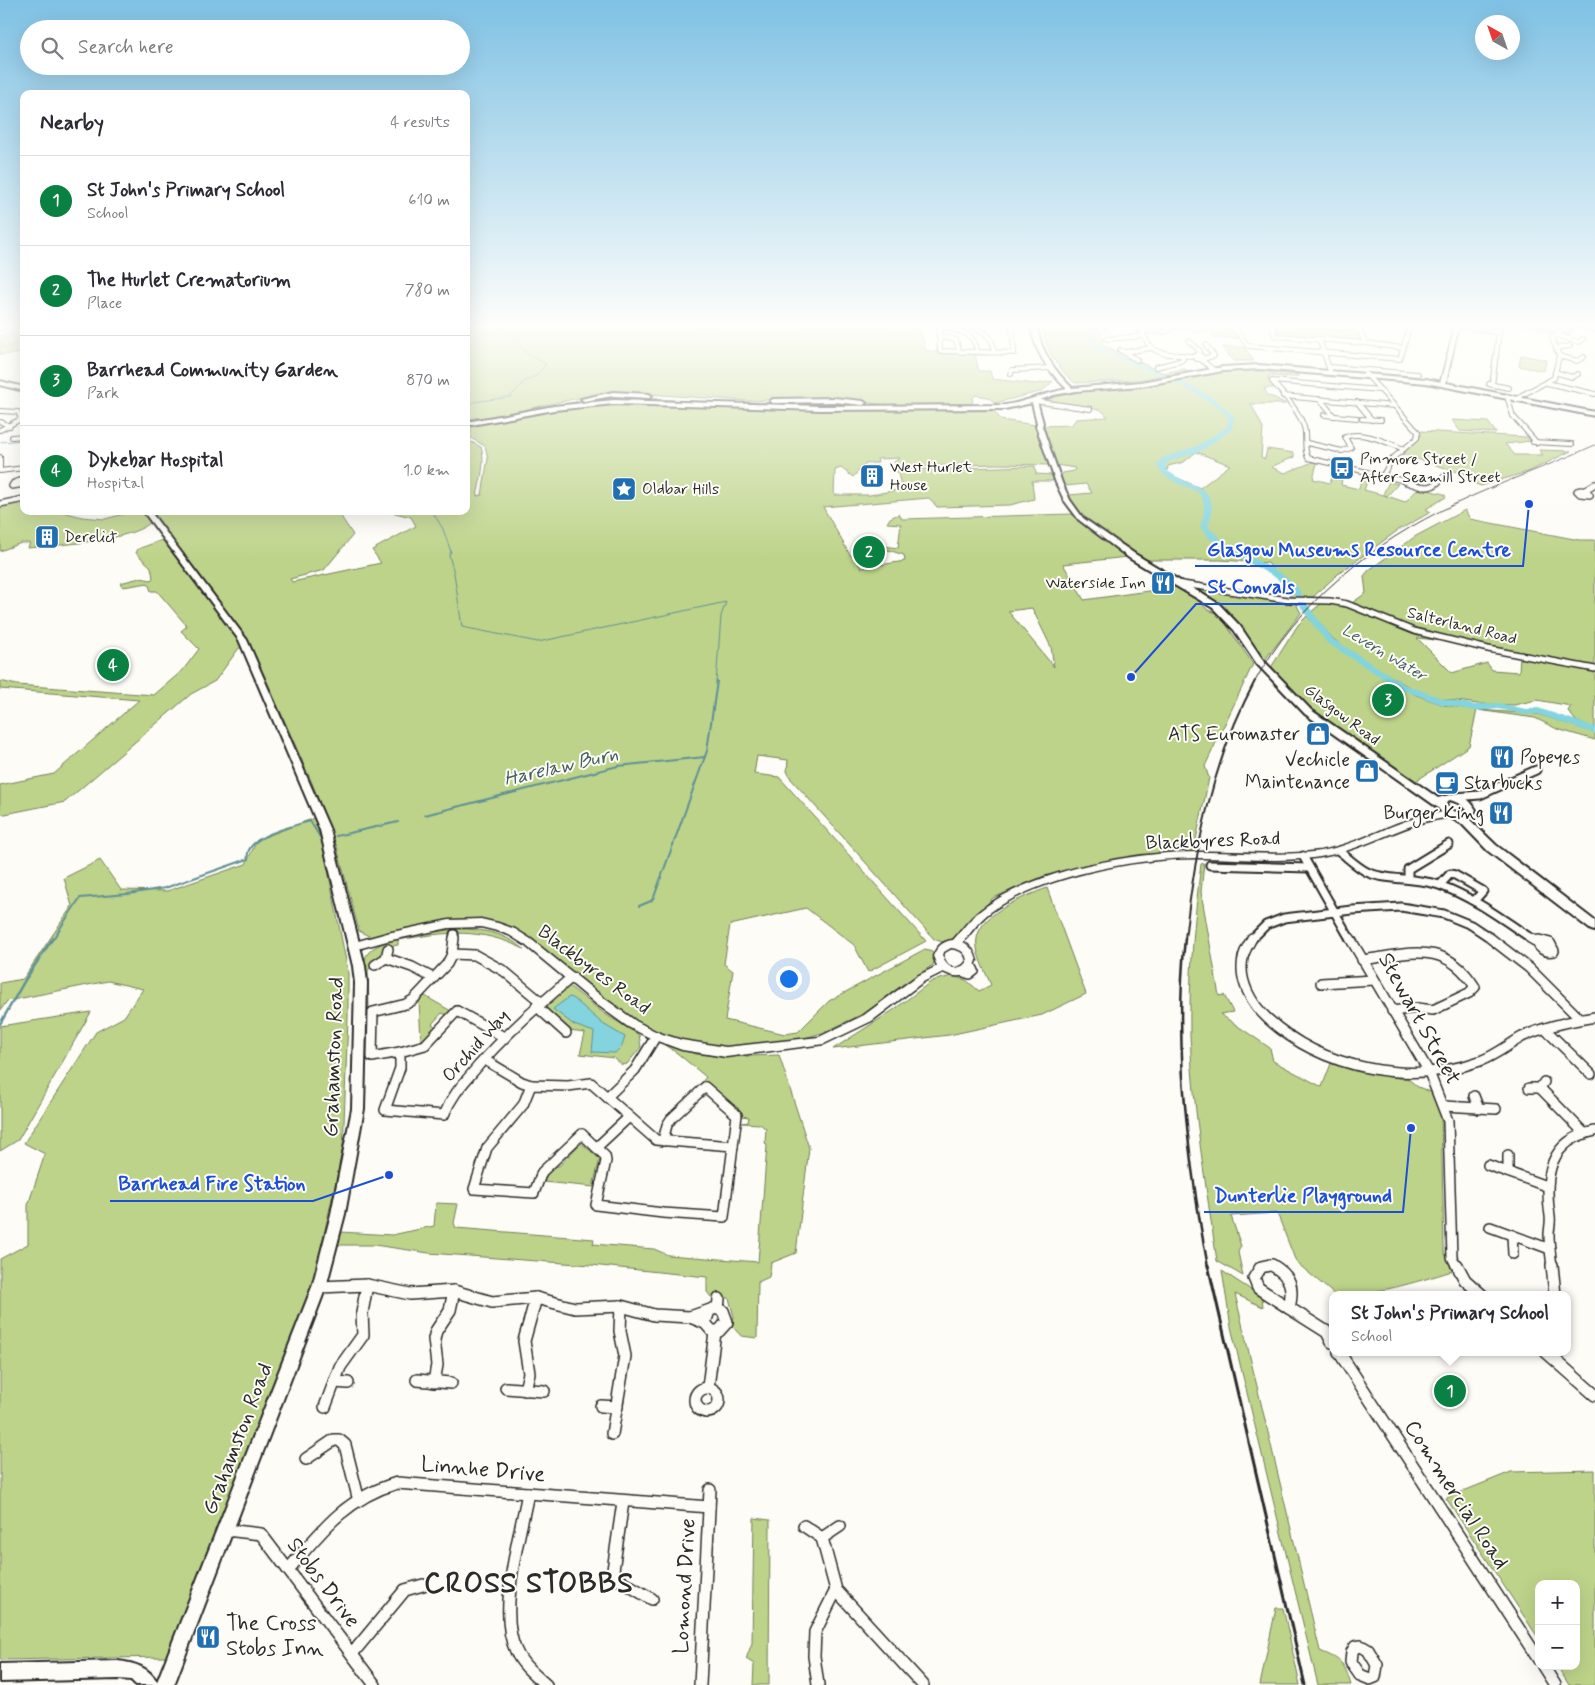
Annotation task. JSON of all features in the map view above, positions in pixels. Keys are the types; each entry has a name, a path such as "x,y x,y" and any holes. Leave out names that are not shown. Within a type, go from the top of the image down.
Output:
{"main road":[{"path":"470,422 554,408 598,404"},
{"path":"678,404 888,409 996,408 1015,404"},
{"name":"Glasgow Road","path":"1031,404 1058,483 1067,500 1081,519 1132,556 1205,598 1226,616 1260,662 1308,712 1417,789 1445,801 1464,801 1470,809 1471,818 1480,836"},
{"path":"1540,404 1595,414"},
{"name":"Grahamston Road","path":"149,515 240,634 325,830 354,946 361,983 358,1109 338,1214 319,1287 165,1685"},
{"name":"Glasgow Road","path":"1445,801 1453,815 1465,821 1492,848 1595,927"},
{"path":"1453,815 1468,815 1470,809"},
{"path":"0,1673 118,1670 135,1672 150,1685"}],"street":[{"path":"1059,404 1090,409"},
{"path":"1288,404 1302,423 1307,444 1306,455 1313,460 1383,475 1430,488 1440,483 1444,476"},
{"path":"1324,404 1334,416"},
{"path":"1358,404 1372,420"},
{"path":"1372,404 1394,406"},
{"path":"1383,475 1389,462 1417,438 1417,431 1392,404"},
{"path":"1509,404 1517,421 1535,442 1573,445 1566,437"},
{"path":"0,411 12,411 20,415"},
{"path":"1324,415 1349,419 1382,420"},
{"path":"0,430 19,421 20,418"},
{"path":"0,422 10,426"},
{"path":"1307,444 1344,450 1351,447 1345,436 1354,435 1368,437 1404,449"},
{"path":"12,437 20,436"},
{"path":"0,457 0,470 20,468"},
{"path":"20,481 14,483 12,486 20,485"},
{"path":"1585,490 1595,484"},
{"path":"0,504 20,500"},
{"name":"Salterland Road","path":"1176,583 1300,601 1348,604 1414,631 1488,649 1595,669"},
{"path":"1445,801 1480,794 1536,770"},
{"path":"1470,809 1480,794"},
{"name":"Blackbyres Road","path":"1429,817 1445,801"},
{"name":"Blackbyres Road","path":"955,944 984,913 1009,897 1053,880 1097,867 1142,860 1197,855 1303,856 1339,851 1429,817 1453,815"},
{"path":"1408,877 1408,868 1448,844"},
{"path":"1339,851 1366,872 1378,876 1408,877 1440,886 1474,901 1537,942"},
{"name":"Stewart Street","path":"1303,856 1429,1072 1444,1106 1448,1121 1452,1257 1466,1280 1478,1291"},
{"name":"Blackbyres Road","path":"1210,866 1222,869 1287,866 1309,868"},
{"path":"1440,886 1450,874 1455,875 1483,891 1474,901"},
{"path":"1580,1019 1535,973 1480,929 1444,915 1403,907 1335,912 1275,920 1253,936 1241,964 1247,993 1260,1012 1281,1032 1332,1059 1390,1070 1429,1072 1464,1067 1539,1030 1546,1030 1591,1074"},
{"name":"Blackbyres Road","path":"354,946 448,924 481,923 498,927 520,937 618,1015 656,1036 682,1045 726,1052 820,1041 868,1018 920,979 943,967"},
{"path":"454,934 452,954 447,964 413,1000 406,1004 374,1012 372,1057 425,1045 457,1011 504,1037"},
{"path":"955,944 969,952 972,960 971,965 961,972 952,972 943,967 938,958 938,953 944,946 955,944"},
{"path":"375,966 386,958 388,949"},
{"path":"1362,960 1419,952 1441,955 1462,967 1471,977 1475,987 1469,993 1433,1010 1417,1008 1392,1011"},
{"name":"Orchid Way","path":"452,954 475,955 504,971 566,1032"},
{"path":"386,958 412,967 433,978"},
{"name":"Orchid Way","path":"400,1052 400,1068 385,1110 444,1115 452,1096 504,1037 539,1004 572,977"},
{"path":"1320,984 1374,980"},
{"path":"1546,1030 1549,1026 1595,1017"},
{"path":"607,1097 635,1070 656,1036"},
{"path":"1564,1061 1573,1057"},
{"path":"485,1060 522,1082 531,1085 568,1086 591,1083 654,1139 733,1146"},
{"path":"531,1085 524,1105 487,1148 474,1189 534,1193 542,1172 582,1134 597,1147 605,1156 606,1161 596,1205 724,1218 737,1115 705,1087 671,1119 667,1125 663,1141"},
{"path":"1528,1088 1542,1085 1584,1134"},
{"path":"1474,1096 1479,1109"},
{"path":"1444,1106 1496,1109"},
{"path":"597,1147 630,1117"},
{"path":"1555,1291 1555,1278 1551,1269 1550,1216 1547,1209 1546,1186 1547,1173 1556,1154 1572,1139 1595,1131"},
{"path":"1508,1155 1508,1172"},
{"path":"1488,1165 1546,1186"},
{"path":"1490,1227 1550,1248"},
{"path":"1512,1235 1513,1254"},
{"path":"1289,1308 1292,1282 1285,1272 1270,1264 1260,1267 1254,1278 1258,1288 1289,1308 1327,1332 1329,1336"},
{"path":"319,1287 367,1285 410,1294 454,1291 492,1302 536,1298 576,1308 620,1306 654,1315 690,1317 705,1323 708,1329 716,1332 723,1329 727,1322 726,1314 715,1306"},
{"path":"325,1408 344,1360 363,1335 362,1313 367,1285"},
{"path":"434,1382 437,1365 434,1339 436,1331 450,1310 454,1291"},
{"path":"525,1390 529,1373 524,1341 536,1298"},
{"path":"612,1434 626,1356 620,1331 620,1306"},
{"path":"690,1317 715,1306"},
{"path":"705,1323 715,1306"},
{"path":"708,1387 716,1332"},
{"name":"Commercial Road","path":"1342,1356 1535,1654"},
{"path":"1551,1356 1595,1394"},
{"path":"417,1380 451,1383"},
{"path":"334,1382 348,1383"},
{"path":"506,1388 544,1391"},
{"path":"600,1406 617,1407"},
{"path":"306,1459 334,1440 342,1442 345,1445 358,1497"},
{"name":"Linnhe Drive","path":"288,1570 346,1507 358,1497 371,1490 397,1483 709,1508"},
{"name":"Lomond Drive","path":"700,1685 710,1490"},
{"path":"528,1494 508,1603 510,1632 515,1650 524,1663 546,1685"},
{"path":"623,1502 613,1570 618,1579 652,1599"},
{"path":"804,1526 822,1538 836,1590 907,1665 921,1684"},
{"path":"822,1538 840,1526"},
{"name":"Stobs Drive","path":"226,1530 261,1534 375,1685"},
{"path":"352,1654 405,1590 423,1585"},
{"path":"818,1685 814,1650 815,1632 836,1590"},
{"path":"1546,1670 1555,1685"}],"green space":[{"path":"470,404 554,404 505,414 470,419"},
{"path":"603,404 847,409 995,409 994,411 1001,420 1035,425 1049,465 997,464 896,467 894,462 900,458 877,459 878,463 866,463 853,477 841,468 835,470 834,495 870,495 902,489 897,470 1035,466 1036,474 1052,475 1053,481 1032,481 1034,499 1010,505 937,507 929,498 823,507 850,555 859,556 858,561 866,562 866,564 858,563 862,568 905,561 904,555 882,548 883,546 898,548 901,524 887,523 890,518 899,514 902,519 1072,514 1127,557 1063,564 1084,600 1177,587 1194,597 1208,610 1219,614 1253,664 1205,766 1209,778 1193,854 1099,863 1044,876 993,898 952,939 942,942 934,939 791,779 787,771 788,760 757,756 754,774 779,777 926,941 868,972 854,945 806,908 730,925 724,964 733,971 725,1020 785,1034 798,1032 829,1001 925,949 932,951 936,956 933,965 902,985 865,1013 825,1032 791,1042 750,1047 717,1047 678,1039 643,1026 607,1002 521,932 494,922 468,919 451,921 371,937 359,931 337,847 312,783 249,641 154,515 341,515 353,535 324,570 290,579 292,582 381,563 372,550 416,526 411,517 403,515 470,515 470,442 481,447 482,453 483,465 477,496 482,495 488,458 485,446 471,438 471,426 553,410","holes":["1032,608 1051,647 1054,667 1008,611"]},
{"path":"727,404 863,404 879,408"},
{"path":"876,404 972,404 972,404"},
{"path":"1066,404 1285,404 1251,404 1263,428 1261,457 1265,459 1267,449 1294,453 1294,457 1271,467 1285,473 1313,462 1317,463 1313,479 1330,483 1335,470 1343,472 1341,485 1359,489 1362,476 1369,477 1364,490 1405,502 1419,488 1444,494 1446,497 1426,509 1431,512 1397,531 1338,574 1313,597 1292,598 1268,563 1220,560 1143,560 1095,527 1077,510 1069,495 1092,493 1086,484 1065,486 1060,476 1063,473 1074,471 1075,468 1056,465 1043,426 1072,425 1076,419 1108,417 1100,409","holes":["1196,452 1230,465 1200,488 1167,473 1168,466 1184,462"]},
{"path":"1452,420 1488,422 1496,433 1460,431"},
{"path":"1420,431 1526,437 1531,441 1505,444 1515,455 1543,455 1539,450 1571,451 1530,471 1481,486 1468,481 1473,477 1402,454 1421,436"},
{"path":"1389,482 1398,484 1387,496 1383,494"},
{"path":"15,502 16,504 20,502 20,515 75,515 105,519 120,515 147,515 151,522 128,534 111,538 28,548 30,543 21,543 0,551 0,505 7,506 7,504"},
{"path":"1465,510 1470,519 1579,540 1595,540 1595,667 1421,632 1352,603 1366,593 1364,576 1369,570 1416,536"},
{"path":"162,540 236,633 242,648 239,648 215,681 191,694 65,802 0,815 0,785 54,774 139,700 0,689 0,681 17,685 154,695 183,670 199,649 181,631 187,626 157,591 151,591 148,583 123,587 120,583 140,578 151,580 153,578 151,567 136,553 138,549"},
{"path":"1189,586 1295,602 1301,613 1264,661 1229,613 1211,597"},
{"path":"1322,603 1350,606 1413,633 1455,642 1417,638 1452,673 1487,663 1492,670 1519,672 1520,656 1595,671 1595,729 1576,721 1568,711 1571,706 1537,700 1514,705 1478,704 1436,698 1411,688 1353,654 1332,638 1311,612"},
{"path":"1307,616 1327,639 1353,658 1416,695 1444,705 1477,710 1469,746 1416,781 1311,708 1270,669 1298,625"},
{"path":"1477,710 1538,714 1595,733 1595,740 1557,729 1535,718"},
{"path":"314,818 323,845 348,971 348,1018 343,1149 312,1288 166,1657 0,1660 0,1259 28,1244 28,1205 45,1154 24,1143 96,1032 124,1017 143,989 108,981 7,1001 0,1011 0,983 23,979 72,906 64,878 100,860 121,890 167,891 246,864 257,840"},
{"path":"1204,863 1201,892 1219,996 1224,995 1233,1012 1220,1014 1270,1048 1273,1061 1322,1087 1332,1061 1407,1078 1418,1087 1431,1092 1441,1116 1444,1251 1452,1271 1379,1291 1330,1291 1296,1262 1277,1213 1231,1216 1241,1246 1238,1252 1243,1276 1217,1261 1197,1120 1190,1035 1191,971 1201,864"},
{"path":"1047,888 1086,994 1042,1015 949,1035 833,1049 892,1011 932,981 952,976 966,980 979,991 991,985 977,948 977,936 982,926 1001,909"},
{"path":"458,929 493,933 509,939 524,949 508,942 477,934 432,935 398,940 398,945 385,947 381,957 370,964 372,967 368,970 369,1008 367,1008 365,960 369,952 378,945 390,940"},
{"path":"569,986 605,1014 639,1035 641,1047 627,1064 622,1065 614,1058 580,1054 585,1033 569,1031 542,1007"},
{"path":"425,996 451,1011 447,1015 442,1013 432,1024 436,1027 421,1042 419,1001"},
{"path":"91,1012 18,1140 0,1151 0,1026"},
{"path":"663,1044 696,1054 724,1057 779,1055 809,1148 796,1253 771,1263 769,1277 758,1282 757,1338 741,1336 732,1326 734,1317 729,1298 711,1297 707,1292 707,1277 591,1265 429,1253 374,1245 338,1245 340,1232 392,1235 434,1226 436,1203 458,1204 454,1223 456,1228 594,1239 593,1244 654,1249 668,1255 758,1262 767,1146 765,1142 766,1129 760,1124 742,1123 748,1122 749,1117 741,1116 700,1084 706,1077"},
{"path":"581,1143 600,1159 594,1187 543,1182 544,1177 556,1166 559,1166"},
{"path":"1222,1271 1262,1297 1263,1307 1235,1294 1320,1651 1341,1663 1351,1685 1318,1685 1231,1327"},
{"path":"1595,1470 1595,1685 1569,1685 1560,1670 1580,1670 1580,1580 1535,1580 1535,1633 1446,1498 1511,1472"},
{"path":"754,1518 770,1520 769,1685 753,1685 754,1664 746,1659 752,1643"},
{"path":"1276,1608 1283,1608 1300,1685 1260,1685"}],"water":[{"path":"569,997 573,998 603,1024 625,1037 622,1046 615,1053 592,1052 594,1032 574,1025 553,1009"}],"waterway":[{"name":"Levern Water","path":"1216,404 1231,416 1230,428 1200,448 1165,460 1161,466 1171,477 1203,493 1209,508 1204,527 1213,537 1226,547 1276,574 1294,588 1307,611 1330,641 1403,687 1443,702 1475,708 1498,706 1526,712 1538,711 1595,731"},
{"path":"0,442 20,440"},
{"path":"434,515 443,529 451,552 449,555 454,573 462,627 538,642 726,602 721,616 716,683"},
{"path":"705,757 717,681"},
{"name":"Harelaw Burn","path":"425,815 618,766 705,757"},
{"path":"639,906 651,901 654,897 705,757"},
{"path":"53,939 80,898 128,894 165,888 248,859 249,851 253,844 261,838 282,829 310,821 320,837"},
{"path":"336,836 398,822"},
{"path":"0,1024 25,980 53,938"}],"railway":[{"path":"1254,683 1292,627 1315,601 1367,556 1425,519 1455,504 1595,445"},
{"path":"1185,939 1194,872 1208,807 1227,743 1254,683"},
{"path":"1185,938 1182,978 1182,1061 1194,1186 1208,1267"},
{"path":"1208,1265 1305,1685"}],"place":[{"name":"Pinmore Street / After Seamill Street","path":"1342,468"},
{"name":"West Hurlet House","path":"872,476"},
{"name":"Oldbar Hills","path":"624,489"},
{"name":"Glasgow Museums Resource Centre","path":"1529,504"},
{"name":"Derelict","path":"47,537"},
{"name":"The Hurlet Crematorium","path":"869,552"},
{"name":"Waterside Inn","path":"1163,583"},
{"name":"Dykebar Hospital","path":"113,665"},
{"name":"St Convals","path":"1131,677"},
{"name":"Barrhead Community Garden","path":"1388,700"},
{"name":"ATS Euromaster","path":"1318,734"},
{"name":"Popeyes","path":"1502,757"},
{"name":"Vechicle Maintenance","path":"1367,771"},
{"name":"Starbucks","path":"1447,783"},
{"name":"Burger King","path":"1501,813"},
{"name":"Dunterlie Playground","path":"1411,1128"},
{"name":"Barrhead Fire Station","path":"389,1175"},
{"name":"St John's Primary School","path":"1450,1391"},
{"name":"The Cross Stobs Inn","path":"208,1637"}],"district":[{"name":"CROSS STOBBS","path":"529,1584"}]}
